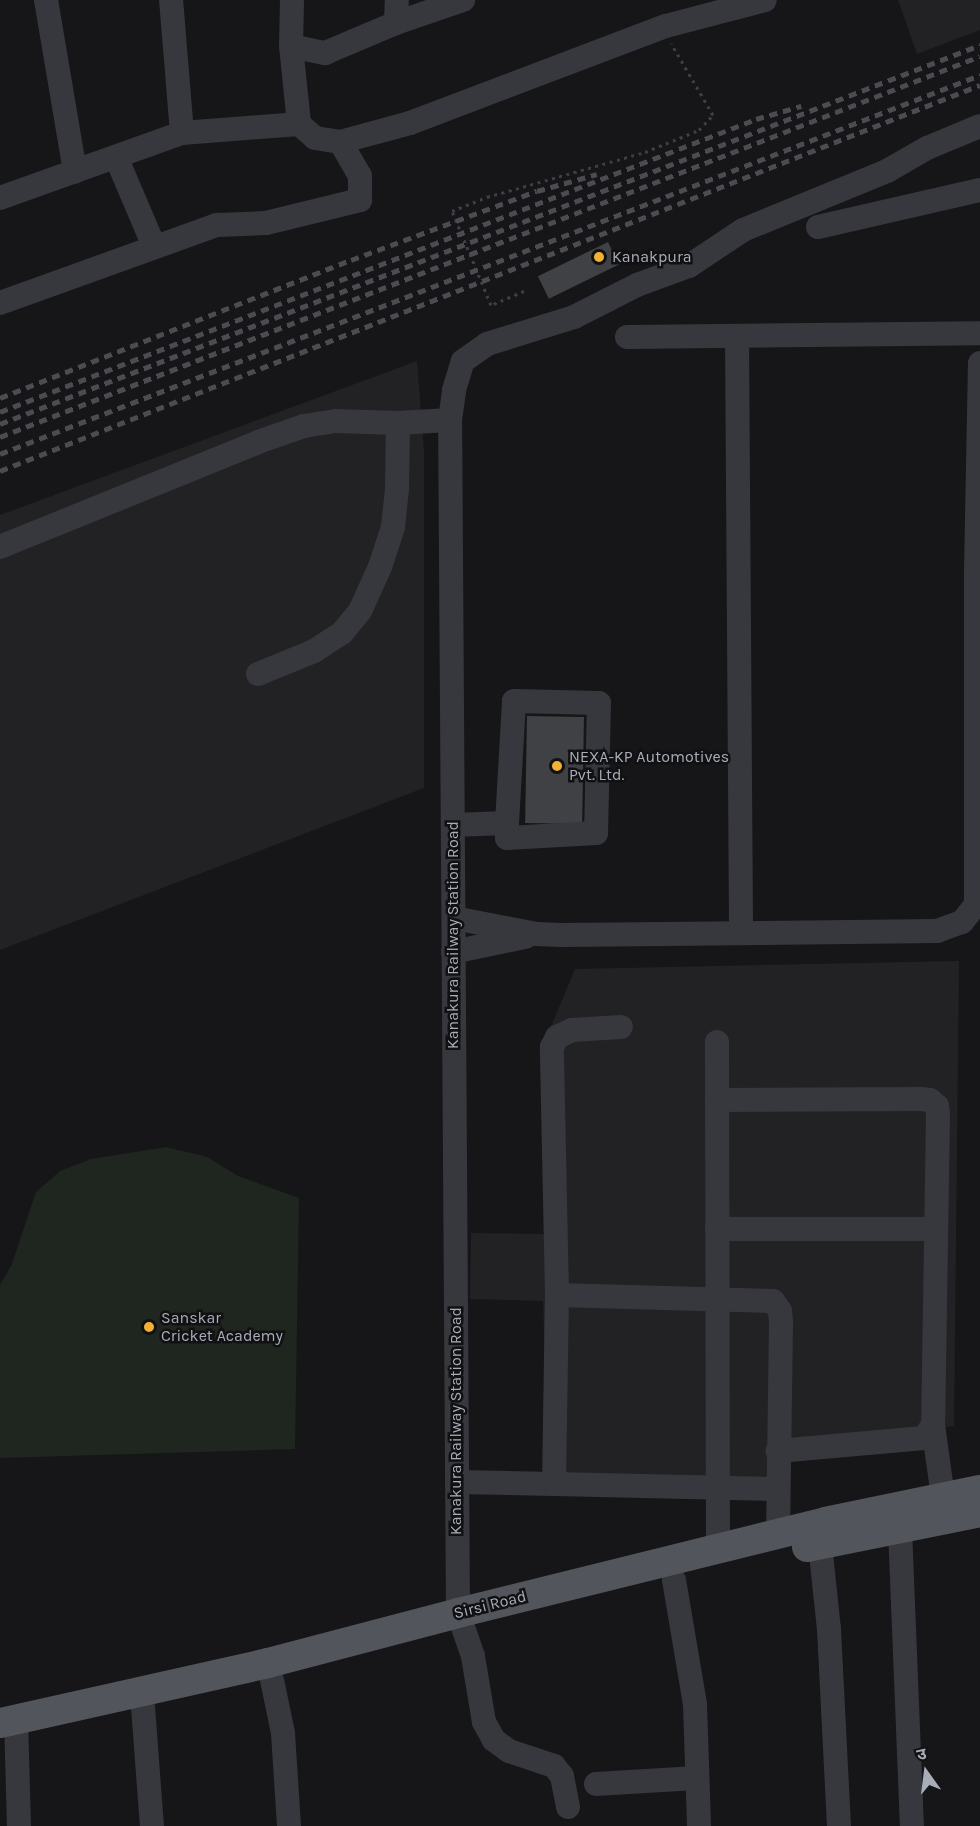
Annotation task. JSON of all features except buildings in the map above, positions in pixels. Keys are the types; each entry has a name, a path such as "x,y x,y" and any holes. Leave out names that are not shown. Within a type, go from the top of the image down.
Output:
{"main road":[{"name":"Sirsi Road","path":"8,1732 268,1664 461,1622 674,1580 820,1544 898,1518 943,1497 980,1490"},
{"name":"Sirsi Road","path":"8,1732 272,1680 461,1622 718,1549 778,1535 898,1518 980,1512"}],"street":[{"path":"46,0 75,172"},
{"path":"171,0 182,133"},
{"path":"292,0 291,46 299,124 315,138 340,142 410,123 666,26 765,0"},
{"path":"291,46 325,52 397,11 463,0"},
{"path":"0,198 182,133 299,124"},
{"name":"Kanakura Railway Station Road","path":"568,1807 562,1776 554,1766 509,1751 494,1740 484,1722 473,1656 461,1622 457,1482 453,952 450,420 454,390 463,361 487,344 574,317 638,285 689,266 709,250 743,230 887,171 927,148 980,126"},
{"path":"0,303 217,225 266,223 360,200 360,176 340,142"},
{"path":"116,157 154,246"},
{"path":"818,227 980,190"},
{"path":"627,337 980,333"},
{"path":"737,337 741,932"},
{"path":"454,918 536,934 936,931 962,922 976,905 976,570 980,363"},
{"path":"0,547 258,442 304,426 336,422 398,423 450,420"},
{"path":"258,674 314,651 342,633 360,611 380,567 393,527 397,488 398,423"},
{"path":"514,701 599,703 596,833 507,838 507,823 514,701"},
{"path":"453,825 507,823"},
{"path":"453,952 536,934"},
{"path":"554,1484 557,1296 552,1047 557,1037 572,1030 621,1027"},
{"path":"717,1042 718,1549"},
{"path":"717,1101 930,1100 937,1107 933,1425 943,1497"},
{"path":"717,1229 935,1229"},
{"path":"557,1296 774,1301 780,1311 778,1535"},
{"path":"778,1451 924,1438 933,1425"},
{"path":"457,1482 778,1489"},
{"path":"898,1518 912,1826"},
{"path":"820,1544 829,1629 839,1826"},
{"path":"674,1580 695,1704 699,1826"},
{"path":"272,1680 282,1733 289,1826"},
{"path":"143,1707 152,1826"},
{"path":"8,1732 19,1826"},
{"path":"596,1784 696,1778"}],"path":[{"path":"524,291 491,305 452,211 487,197 645,152 699,130 713,115 674,52 666,26"}],"shaded area":[{"path":"898,0 980,0 980,30 917,54"},
{"path":"417,361 424,450 424,788 0,950 0,515"},
{"path":"959,961 954,1426 790,1445 787,1491 554,1484 545,1367 543,1301 470,1299 471,1233 547,1234 545,1041 575,969"},
{"name":"Sanskar Cricket Academy","path":"166,1147 207,1157 238,1176 299,1198 295,1449 0,1458 0,1285 12,1264 36,1192 60,1171 91,1159"}],"railway":[{"path":"0,424 980,45"},
{"path":"0,437 980,56"},
{"path":"0,454 980,75"},
{"path":"0,471 980,85"},
{"path":"0,412 756,119 801,106"},
{"path":"0,398 351,260 537,191 597,174"}],"place":[{"name":"Kanakpura","path":"599,257"},
{"name":"NEXA-KP Automotives Pvt. Ltd.","path":"557,766"},
{"name":"Sanskar Cricket Academy","path":"149,1327"}]}
